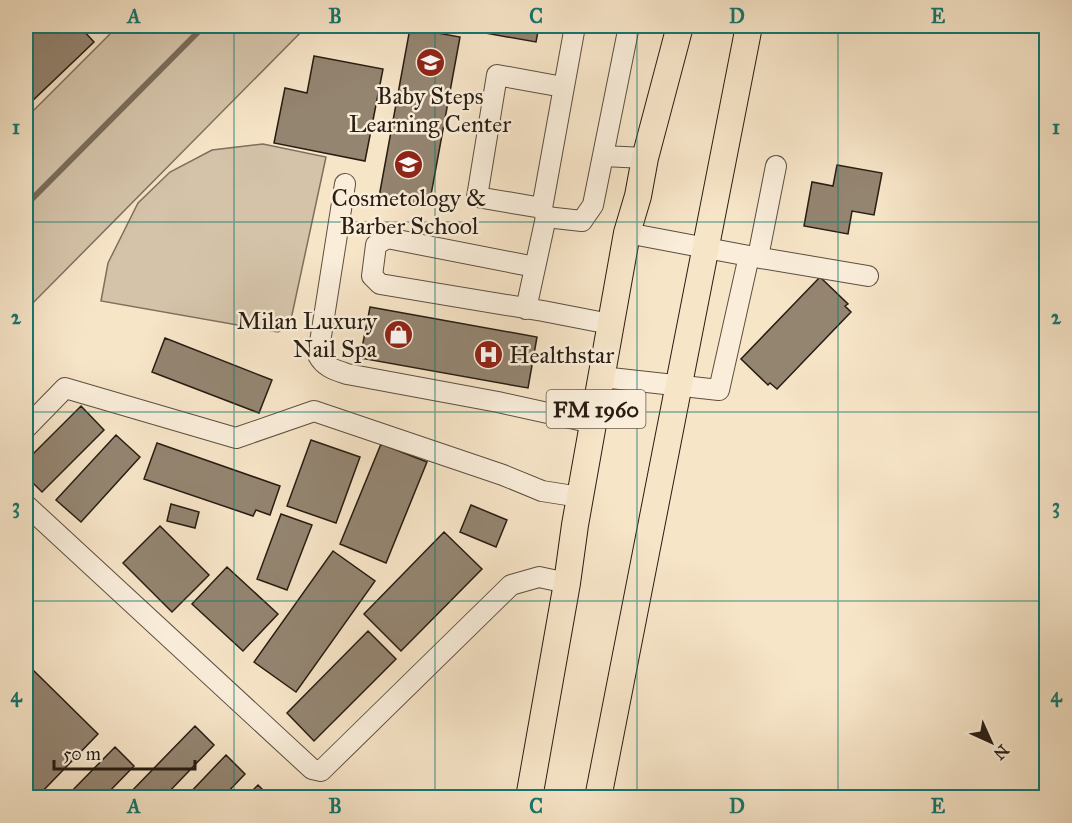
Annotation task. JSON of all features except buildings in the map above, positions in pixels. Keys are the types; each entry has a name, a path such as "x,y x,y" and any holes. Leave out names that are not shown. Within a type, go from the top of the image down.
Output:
{"main road":[{"name":"FM 1960","path":"529,798 627,233 639,196 645,158 681,26"},
{"name":"FM 1960","path":"598,798 749,26"}],"lane":[{"path":"526,309 575,26"},
{"path":"563,87 497,75 477,197 582,221 593,205 629,26"},
{"path":"603,156 645,158"},
{"path":"602,377 719,390 776,166"},
{"path":"345,184 318,355 321,362 329,368 347,374 498,402 593,423"},
{"path":"627,233 868,276"},
{"path":"535,267 387,238 376,244 372,276 380,284 610,324"},
{"path":"26,428 65,388 236,438 314,411 503,475 542,491 580,497"},
{"path":"26,506 312,769 321,771 511,585 539,577 567,583"}],"shaded area":[{"path":"118,26 307,26 26,310 26,118"},
{"path":"263,144 326,157 290,324 278,332 101,301 108,263 138,203 170,172 212,150"}],"waterway":[{"path":"26,205 204,26"}],"place":[{"name":"Baby Steps Learning Center","path":"430,63"},
{"name":"Cosmetology & Barber School","path":"409,165"},
{"name":"Milan Luxury Nail Spa","path":"398,335"},
{"name":"Healthstar","path":"488,355"}]}
